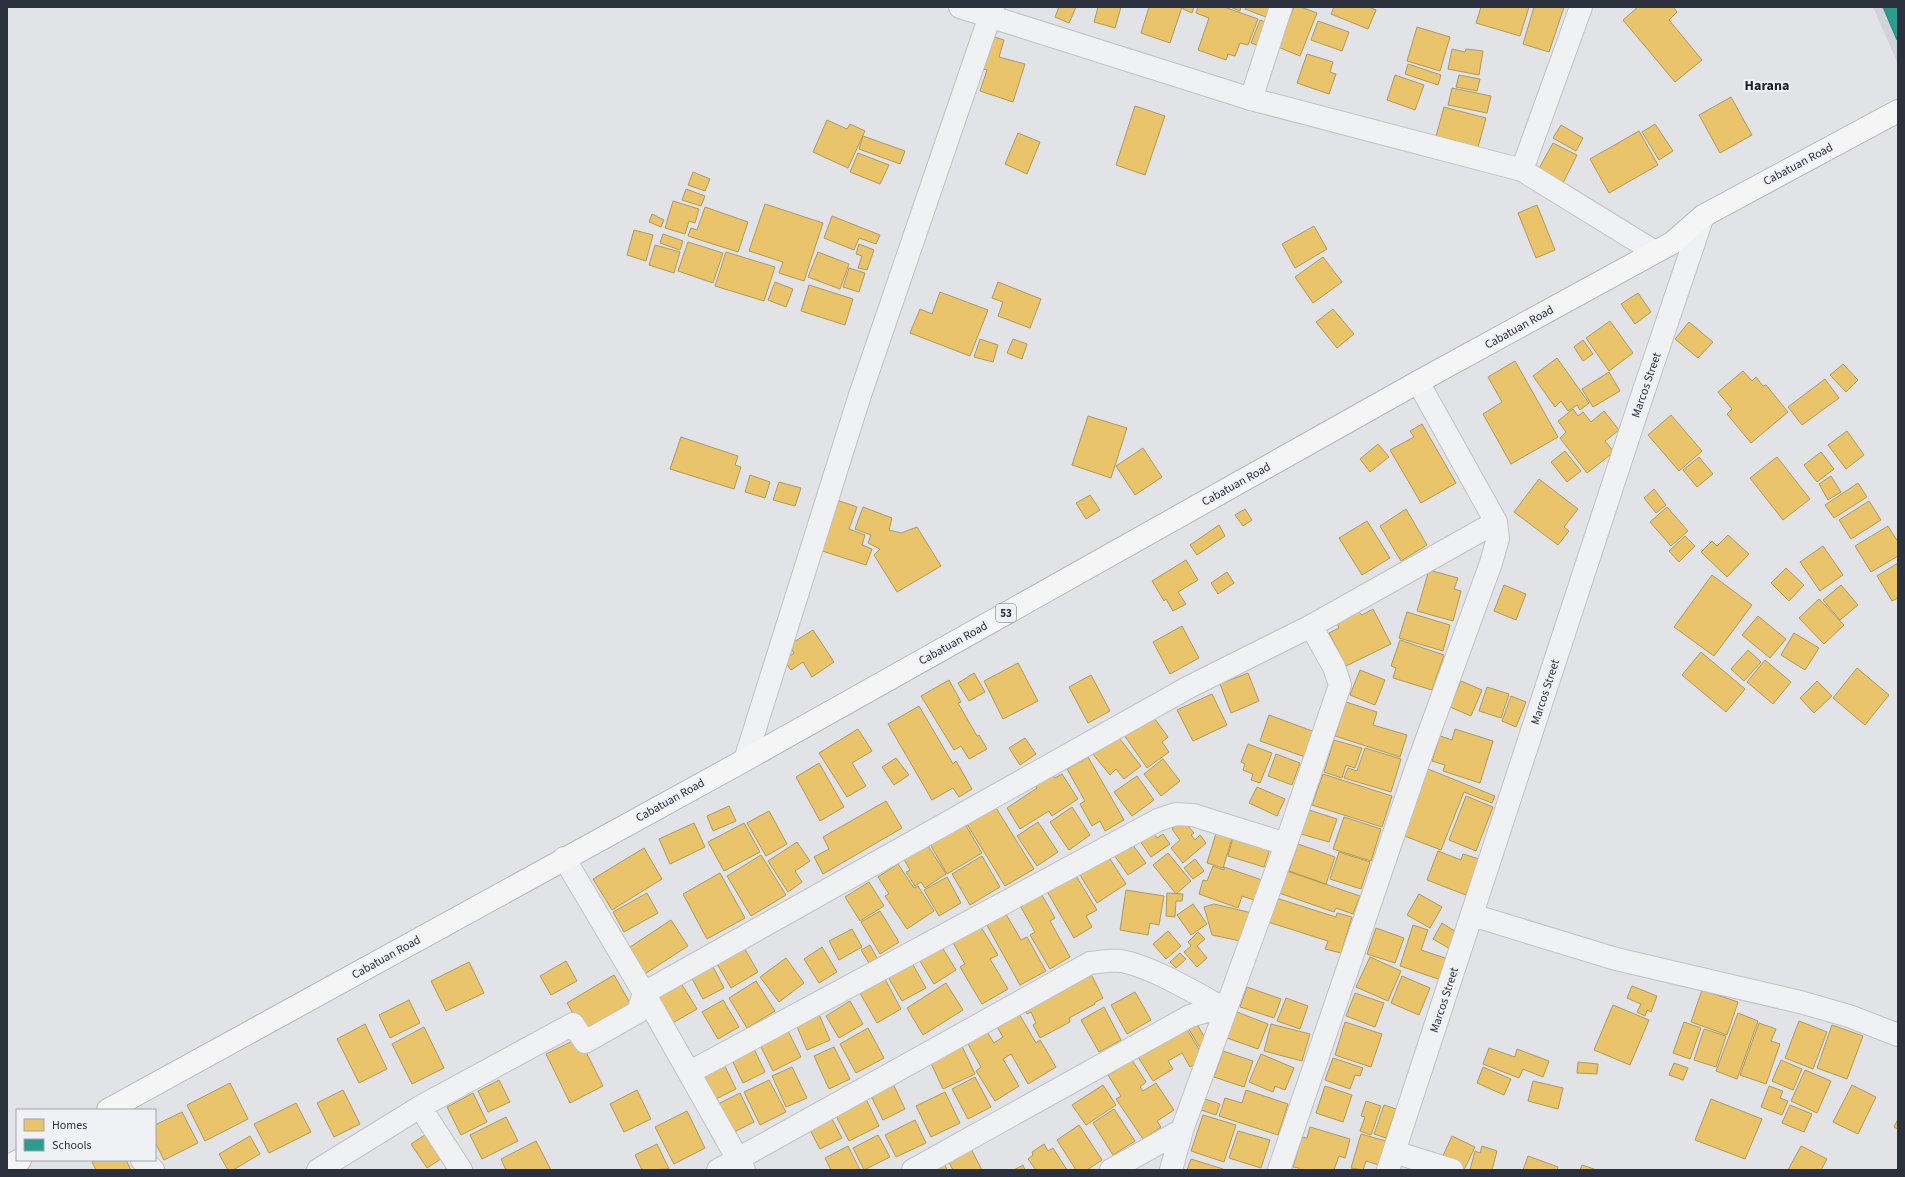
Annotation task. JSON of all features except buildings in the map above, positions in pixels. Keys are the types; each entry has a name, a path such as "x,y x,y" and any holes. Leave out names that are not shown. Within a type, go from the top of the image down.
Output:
{"highway":[{"name":"Cabatuan Road","path":"110,1109 564,858 745,760 1418,382 1672,244 1703,216 1898,111"},
{"path":"7,1167 18,1161"}],"street":[{"path":"960,7 991,12 1250,99 1522,170 1655,252"},
{"path":"1250,99 1281,7"},
{"path":"1522,170 1581,7"},
{"path":"745,760 860,395 991,12"},
{"name":"Marcos Street","path":"1392,1161 1703,216"},
{"path":"1279,1170 1417,766 1491,564 1498,538 1496,522 1418,382"},
{"path":"318,1170 420,1107 574,1024 585,1042 638,1012 644,993 1189,687 1311,626 1496,522"},
{"path":"1171,1170 1182,1130 1226,1003 1286,844 1340,685 1334,668 1311,626"},
{"path":"690,1072 1158,820 1176,814 1193,815 1286,844"},
{"path":"564,858 690,1072 740,1165"},
{"path":"1472,915 1616,959 1800,1002 1849,1016 1898,1035"},
{"path":"718,1170 740,1165 1090,963 1120,961 1139,966 1226,1003"},
{"path":"913,1170 1190,1016 1226,1003"},
{"path":"420,1107 461,1170"},
{"path":"1111,1170 1182,1130"},
{"path":"143,1161 153,1170"},
{"path":"1392,1161 1452,1170"}],"shaded area":[{"path":"1873,7 1898,7 1898,64"}],"district":[{"name":"Harana","path":"1767,85"}]}
